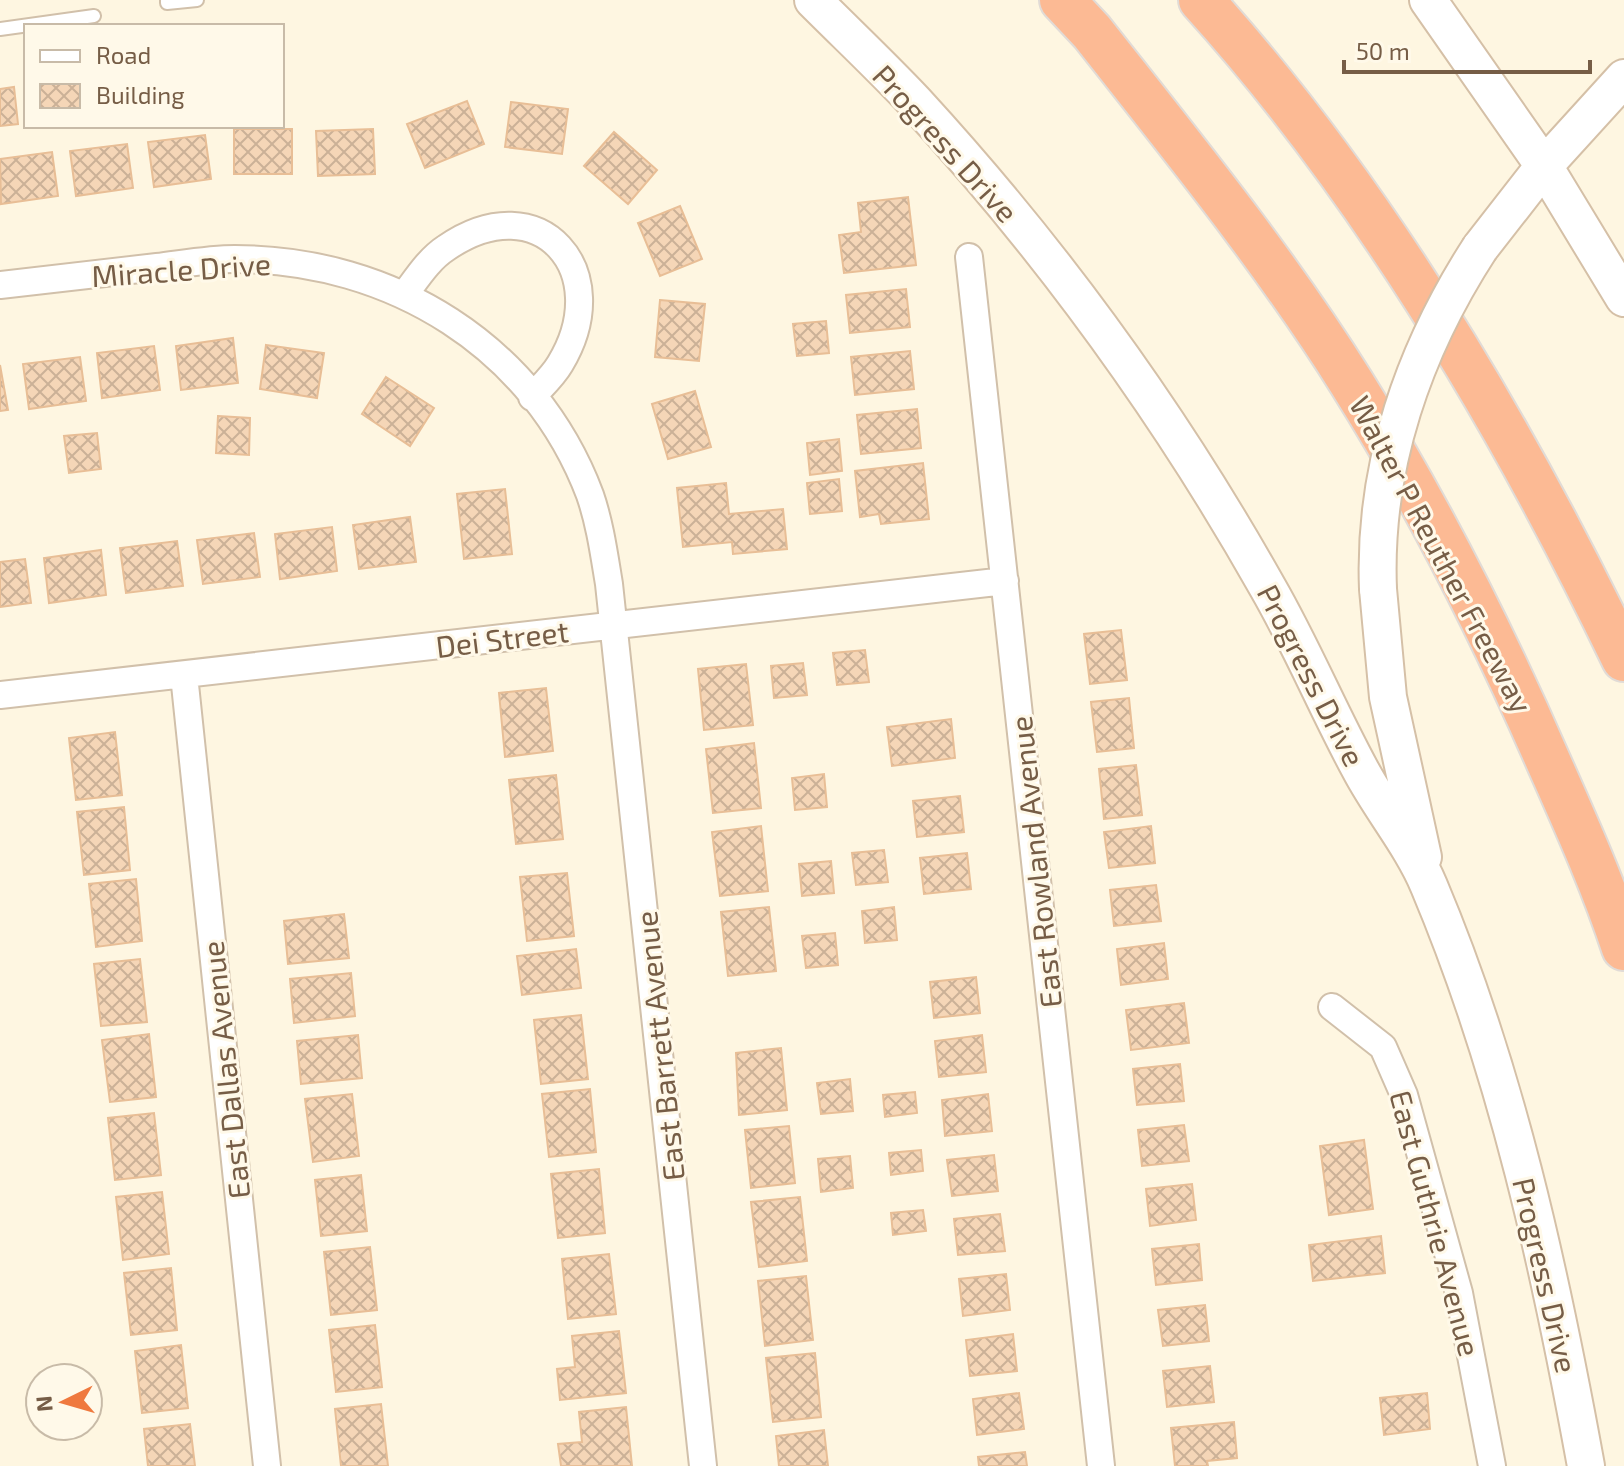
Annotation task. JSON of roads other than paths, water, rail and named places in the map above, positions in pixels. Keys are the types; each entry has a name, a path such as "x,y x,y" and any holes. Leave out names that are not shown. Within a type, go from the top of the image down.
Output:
{"highway":[{"name":"Walter P Reuther Freeway","path":"1062,0 1092,32 1233,214 1350,380 1422,502 1508,669 1605,890 1624,948"},
{"path":"1201,0 1283,99 1352,193 1461,355 1571,553 1624,659"}],"main road":[{"name":"Progress Drive","path":"813,0 914,101 1049,261 1176,437 1270,589 1360,769 1428,882 1500,1088 1524,1174 1555,1296 1586,1466"},
{"path":"1428,0 1544,166 1624,298"},
{"path":"1428,882 1388,697 1378,589 1378,528 1397,426 1432,331 1480,248 1544,166 1624,78"}],"street":[{"path":"405,294 443,250 474,232 510,224 546,235 573,263 580,291 580,310 559,366 532,397"},
{"name":"East Rowland Avenue","path":"969,257 1101,1466"},
{"name":"Miracle Drive","path":"0,285 231,259 307,263 405,294 482,345 532,397 558,431 590,497 602,539 614,625"},
{"name":"Dei Street","path":"0,695 1005,581"},
{"name":"East Barrett Avenue","path":"614,625 703,1466"},
{"name":"East Dallas Avenue","path":"184,675 267,1466"},
{"name":"East Guthrie Avenue","path":"1332,1007 1383,1047 1404,1095 1459,1293 1492,1466"}],"lane":[{"path":"167,0 167,3 197,0"},
{"path":"36,24 94,16"},
{"path":"0,29 24,26"}]}
